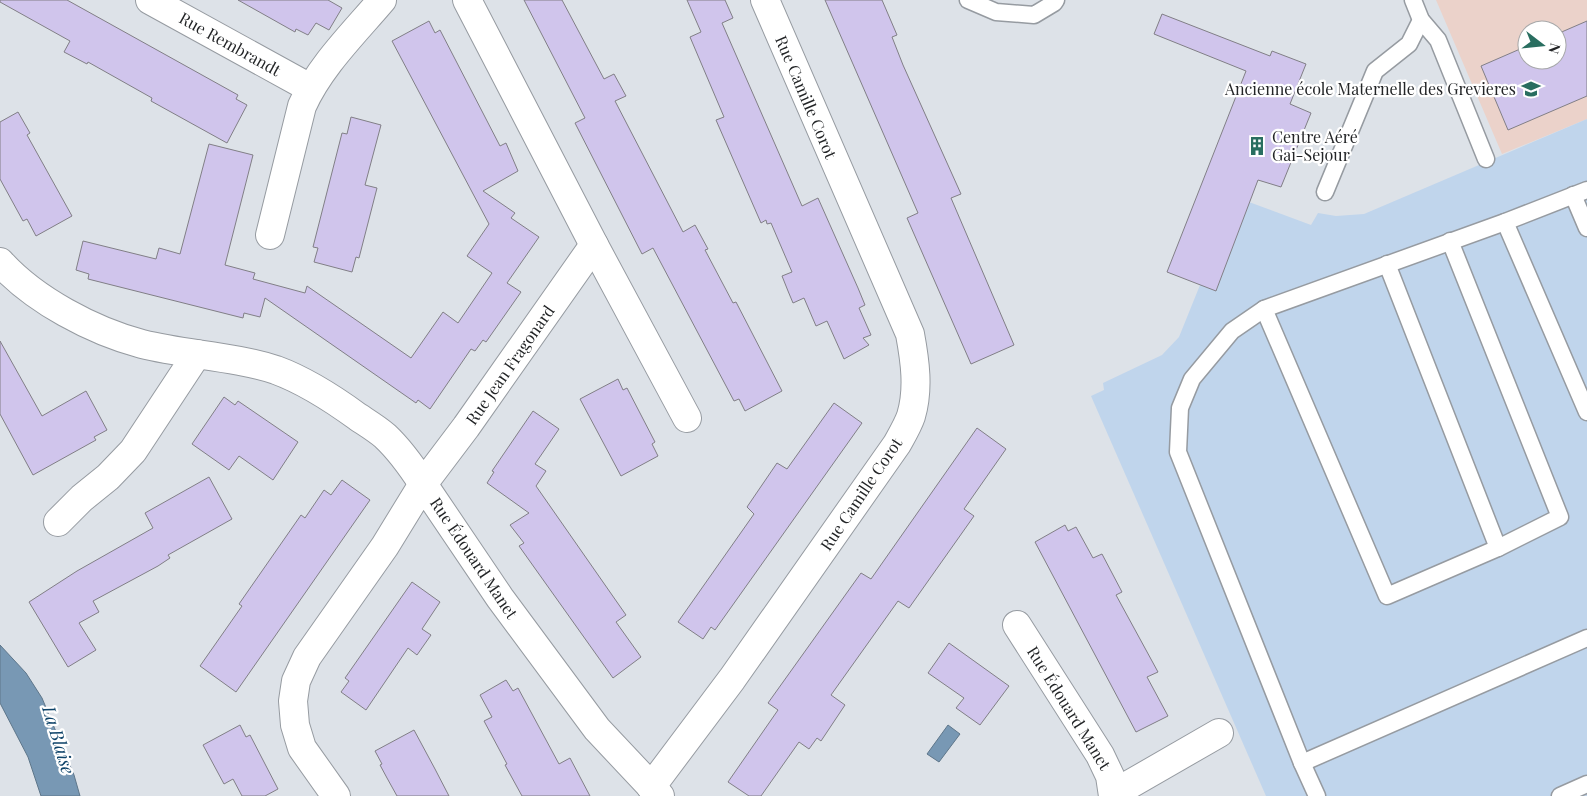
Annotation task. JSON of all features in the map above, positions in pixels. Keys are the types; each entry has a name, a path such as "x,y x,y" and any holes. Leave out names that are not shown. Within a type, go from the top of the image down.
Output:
{"street":[{"name":"Rue Rembrandt","path":"150,0 310,88"},
{"path":"270,235 302,106 310,88 321,72 382,0"},
{"path":"467,0 594,246 687,418"},
{"name":"Rue Camille Corot","path":"655,792 897,444 911,416 916,389 915,363 910,334 765,0"},
{"name":"Rue Jean Fragonard","path":"423,484 466,427 594,246"},
{"path":"0,262 10,273 41,298 74,317 142,344 239,360 276,370 304,382 329,396 385,436 404,457 423,484"},
{"path":"58,522 82,498 108,477 133,451 197,354"},
{"name":"Rue Édouard Manet","path":"336,796 302,748 296,725 293,701 296,681 307,657 385,546 423,484 500,598 597,729 655,792"},
{"name":"Rue Édouard Manet","path":"1017,625 1100,755 1110,776 1113,795 1219,733"}],"lane":[{"path":"968,0 996,12 1034,15 1056,0"},
{"path":"1413,0 1421,20 1438,40 1486,159"},
{"path":"1325,192 1375,72 1409,44 1421,20"},
{"path":"1317,796 1178,452 1180,408 1192,379 1232,331 1264,309 1580,193 1587,228"},
{"path":"1505,222 1587,412"},
{"path":"1264,309 1387,596 1498,548 1560,517 1450,241"},
{"path":"1387,264 1498,548"},
{"path":"1302,762 1587,638"},
{"path":"1560,796 1587,784"}],"shaded area":[{"name":"Ancienne école Maternelle des Grevieres","path":"1436,0 1587,0 1587,119 1502,154"},
{"path":"1587,119 1587,796 1266,796 1091,396 1104,390 1103,383 1162,355 1179,337 1200,285 1249,202 1311,225 1318,213 1336,216 1364,214"}],"water":[{"name":"La Blaise","path":"0,645 26,673 42,698 74,775 80,796 41,796 28,757 0,703"},
{"path":"948,725 960,734 939,762 927,754"}],"building":[{"path":"0,0 67,0 238,95 236,99 247,105 227,143 151,101 152,98 88,62 87,64 64,52 70,41 0,2"},
{"path":"238,0 328,0 342,8 329,30 316,23 308,35 296,29 295,32"},
{"path":"524,0 562,0 604,79 614,74 626,96 615,101 683,232 695,225 708,249 705,250 733,303 736,302 782,391 745,411 739,399 734,401 653,248 642,254 575,123 585,118"},
{"path":"687,0 725,0 733,18 722,23 802,206 818,198 858,288 865,305 859,308 871,335 863,338 869,345 844,359 827,321 816,326 804,298 793,303 782,276 792,272 771,223 767,224 766,220 761,223 716,120 724,117 690,37 701,32"},
{"path":"825,0 882,0 897,35 892,37 903,65 961,194 951,198 1014,345 971,364 907,218 918,213"},
{"name":"Centre Aéré Gai-Sejour","path":"1162,14 1270,56 1272,51 1306,64 1290,104 1311,113 1281,187 1258,180 1216,291 1167,272 1246,71 1154,34"},
{"path":"429,21 435,33 440,30 500,146 506,143 518,171 483,191 515,213 511,218 539,237 507,283 521,292 486,342 483,340 475,351 471,349 430,409 418,400 416,403 265,298 260,317 244,313 243,318 88,279 89,274 76,270 83,241 156,259 159,248 180,254 209,144 253,155 225,265 255,273 253,279 305,293 307,286 411,358 443,312 458,323 492,273 467,256 489,224 392,41"},
{"path":"1587,21 1587,96 1508,130 1481,66 1517,50 1517,70 1567,70 1567,30"},
{"path":"18,112 30,133 27,135 72,216 36,236 27,219 23,221 0,179 0,122"},
{"path":"351,117 381,125 365,185 377,188 359,258 356,257 352,272 314,262 318,248 313,247 342,133 347,134"},
{"path":"0,341 42,416 86,391 107,430 94,437 96,440 33,475 0,414"},
{"path":"618,379 623,390 627,388 655,442 652,444 658,456 621,476 580,399"},
{"path":"224,397 235,405 238,401 298,442 273,480 239,456 229,470 192,444"},
{"path":"834,403 862,423 715,630 711,627 703,639 678,622 754,514 747,507 777,463 787,469"},
{"path":"533,411 559,429 535,464 546,471 536,486 626,615 616,622 641,657 613,678 519,546 524,543 510,525 529,513 487,483 494,472 492,471"},
{"path":"977,428 1006,449 964,509 974,516 909,608 898,601 831,695 845,705 821,741 817,738 809,749 799,742 761,796 749,796 728,782 778,710 768,703 861,573 871,579"},
{"path":"209,477 232,519 168,555 170,558 158,566 93,601 99,612 79,623 96,650 68,667 29,602 77,571 153,528 145,513"},
{"path":"342,480 370,500 236,692 200,666 242,606 239,604 301,515 305,518 324,490 331,495"},
{"path":"1065,525 1068,531 1076,527 1093,558 1102,554 1122,592 1116,595 1158,672 1147,677 1168,716 1136,732 1035,542"},
{"path":"412,582 440,602 422,629 431,635 417,655 408,648 366,710 341,692 349,681 345,678"},
{"path":"949,643 1009,686 980,725 956,708 964,698 928,673"},
{"path":"506,680 513,691 518,688 559,764 570,758 590,796 522,796 484,721 492,717 480,695"},
{"path":"240,725 246,737 250,735 278,789 265,796 242,796 233,779 224,784 203,745"},
{"path":"414,730 449,796 397,796 380,765 382,764 375,751"}],"place":[{"name":"Ancienne école Maternelle des Grevieres","path":"1531,89"},
{"name":"Centre Aéré Gai-Sejour","path":"1257,146"}]}
